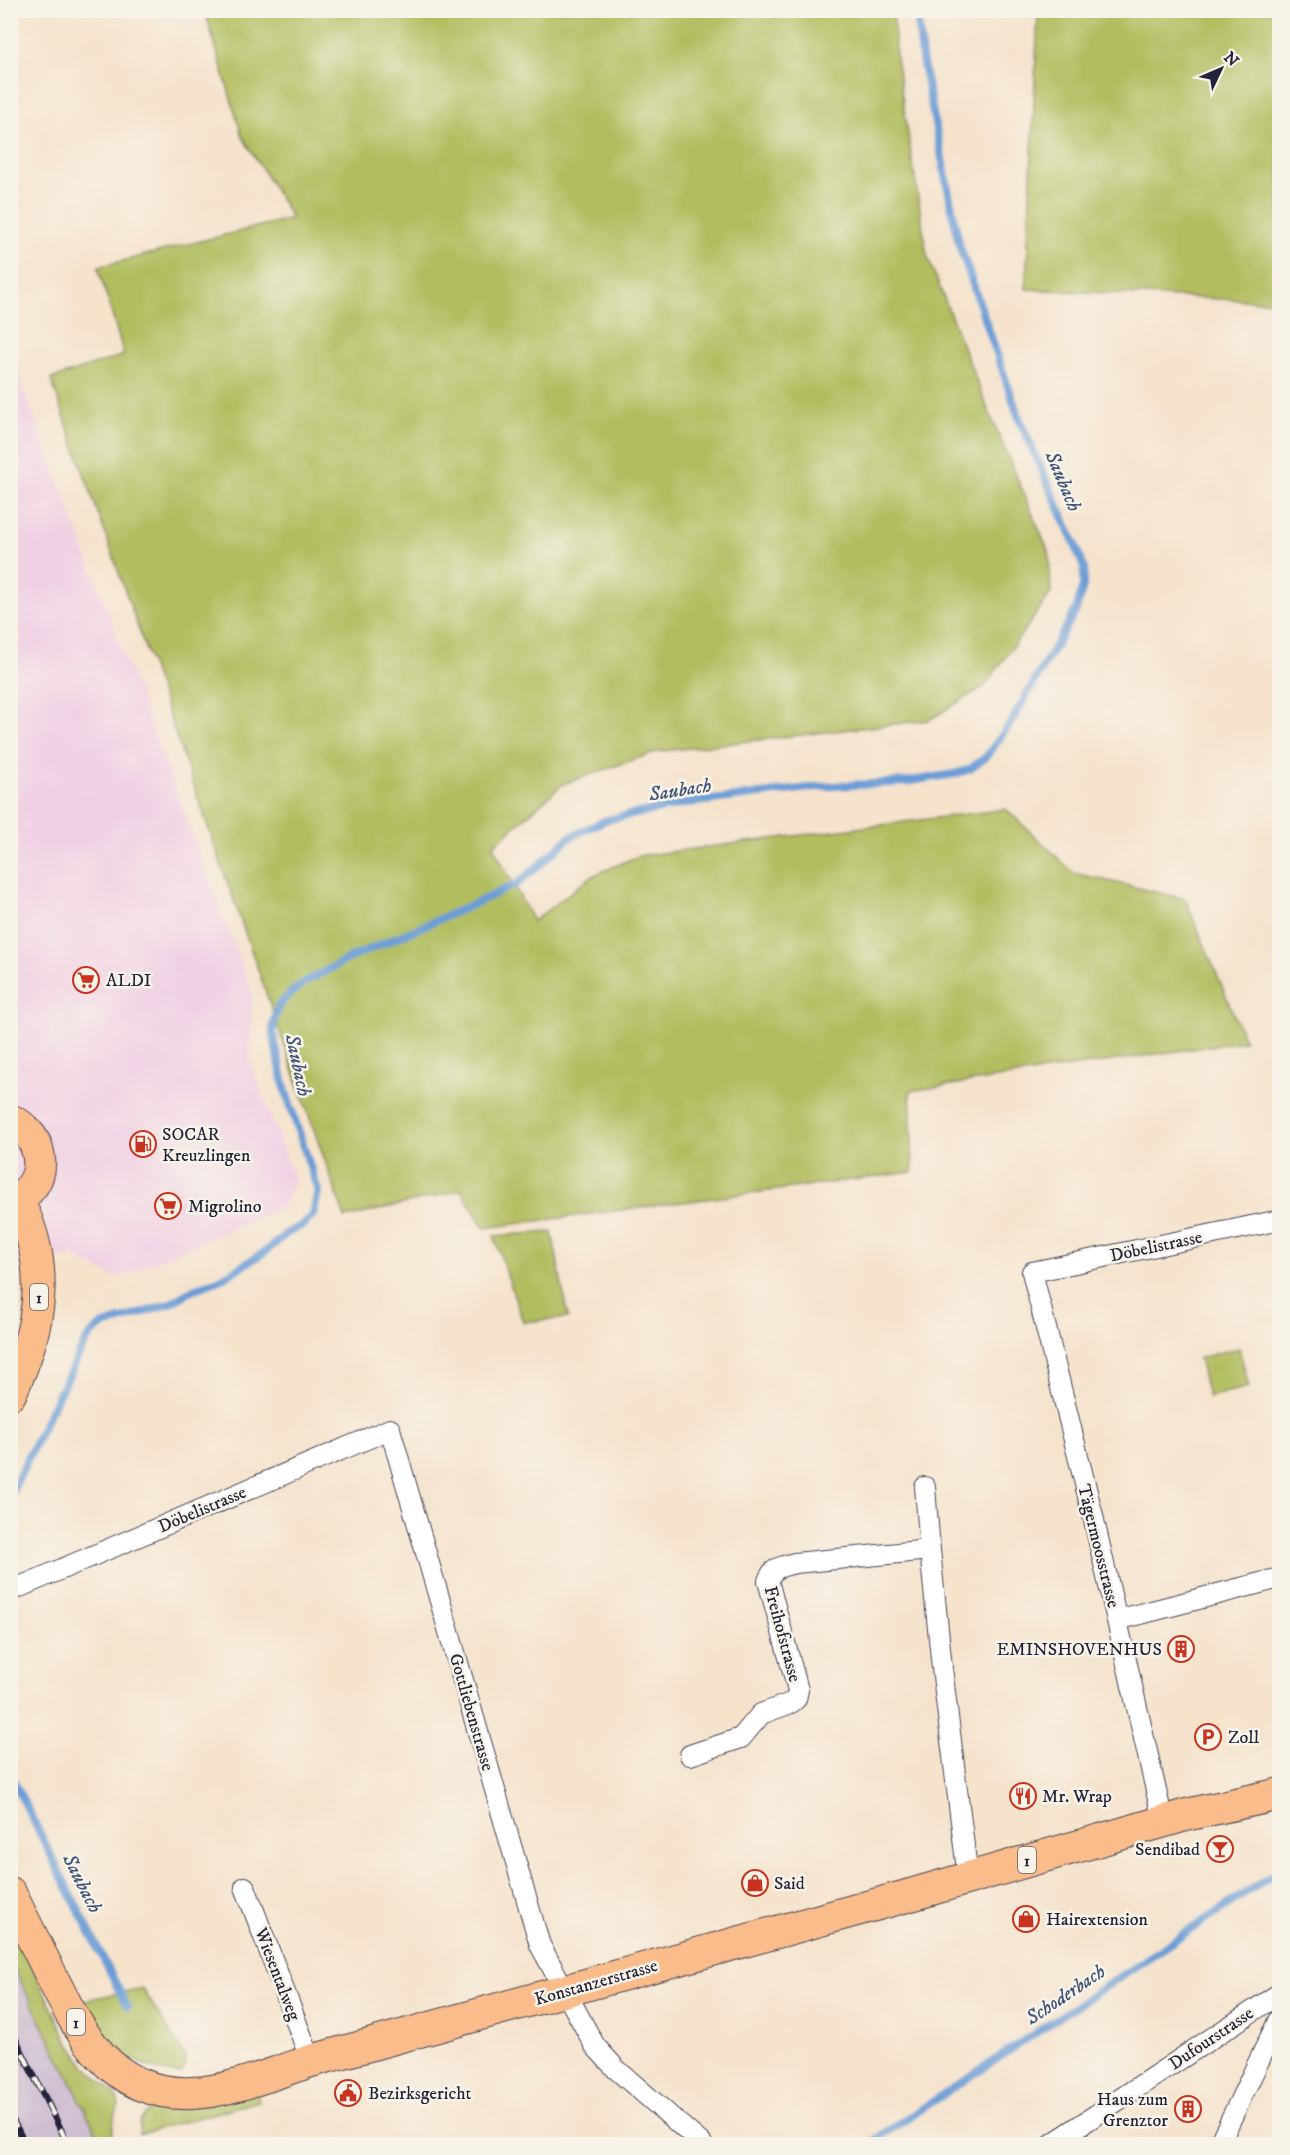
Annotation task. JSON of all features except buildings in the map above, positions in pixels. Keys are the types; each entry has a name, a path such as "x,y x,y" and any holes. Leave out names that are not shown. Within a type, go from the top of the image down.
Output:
{"main road":[{"path":"10,1120 30,1133 37,1146 40,1161 37,1176 29,1189 14,1200"},
{"name":"1","path":"10,1394 31,1343 40,1289 38,1263 26,1216 14,1200"},
{"name":"Konstanzerstrasse","path":"10,1893 63,2001 83,2035 109,2066 124,2076 157,2090 193,2093 233,2085 311,2061 914,1894 1162,1821 1280,1794"}],"street":[{"name":"Döbelistrasse","path":"1032,1272 1280,1220"},
{"name":"Tägermoosstrasse","path":"1032,1272 1117,1620 1162,1821"},
{"name":"Döbelistrasse","path":"15,1589 390,1429"},
{"name":"Gottliebenstrasse","path":"390,1429 540,1945 595,2046 616,2069 702,2145"},
{"path":"925,1487 942,1668 968,1878"},
{"name":"Freihofstrasse","path":"690,1755 741,1738 760,1714 791,1704 796,1699 798,1690 768,1581 770,1574 776,1568 795,1563 930,1550"},
{"path":"1117,1620 1280,1578"},
{"name":"Wiesentalweg","path":"245,1887 311,2061"},
{"name":"Dufourstrasse","path":"1052,2145 1280,1993"},
{"path":"1219,2145 1280,2017"}],"shaded area":[{"path":"10,353 253,995 250,1061 295,1180 283,1207 116,1278 73,1256 11,1264"},
{"path":"10,1943 90,2120 103,2144 11,2144"}],"green space":[{"path":"205,11 893,11 896,57 927,255 984,400 1049,553 1051,593 985,686 929,720 656,752 563,784 493,846 533,921 592,876 638,856 1006,809 1074,873 1185,899 1245,1041 910,1091 913,1172 484,1228 461,1190 345,1218 51,379 124,355 98,267 292,218 242,136"},
{"path":"1038,11 1279,11 1279,302 1026,289"},
{"path":"552,1232 568,1318 523,1322 494,1236"},
{"path":"1239,1348 1249,1387 1208,1397 1199,1358"},
{"path":"10,1922 69,2043 86,2067 117,2098 119,2105 114,2118 112,2141 102,2144 11,1962"},
{"path":"142,1988 185,2056 185,2068 180,2074 162,2071 133,2059 110,2040 81,2001"},
{"path":"256,2092 259,2101 139,2134 140,2122 145,2114 153,2109 183,2108"}],"waterway":[{"name":"Saubach","path":"10,1496 81,1349 96,1330 101,1326 169,1304 195,1289 219,1280 265,1252 313,1215 318,1191 285,1089 273,1034 273,1024 279,1005 303,983 352,957 518,883 570,837 606,820 688,803 817,787 905,782 954,774 970,769 986,757 1010,724 1076,610 1083,586 1084,568 1020,421 959,244 922,58 917,10"},
{"name":"Saubach","path":"10,1774 127,2006"},
{"name":"Schoderbach","path":"869,2144 1280,1870"}],"railway":[{"path":"10,2028 68,2144"},
{"path":"10,2115 25,2144"}],"place":[{"name":"ALDI","path":"86,980"},
{"name":"SOCAR Kreuzlingen","path":"143,1144"},
{"name":"Migrolino","path":"168,1206"},
{"name":"EMINSHOVENHUS","path":"1181,1649"},
{"name":"Zoll","path":"1208,1737"},
{"name":"Mr. Wrap","path":"1023,1796"},
{"name":"Sendibad","path":"1220,1849"},
{"name":"Said","path":"755,1883"},
{"name":"Hairextension","path":"1026,1919"},
{"name":"Bezirksgericht","path":"348,2093"},
{"name":"Haus zum Grenztor","path":"1188,2109"}]}
